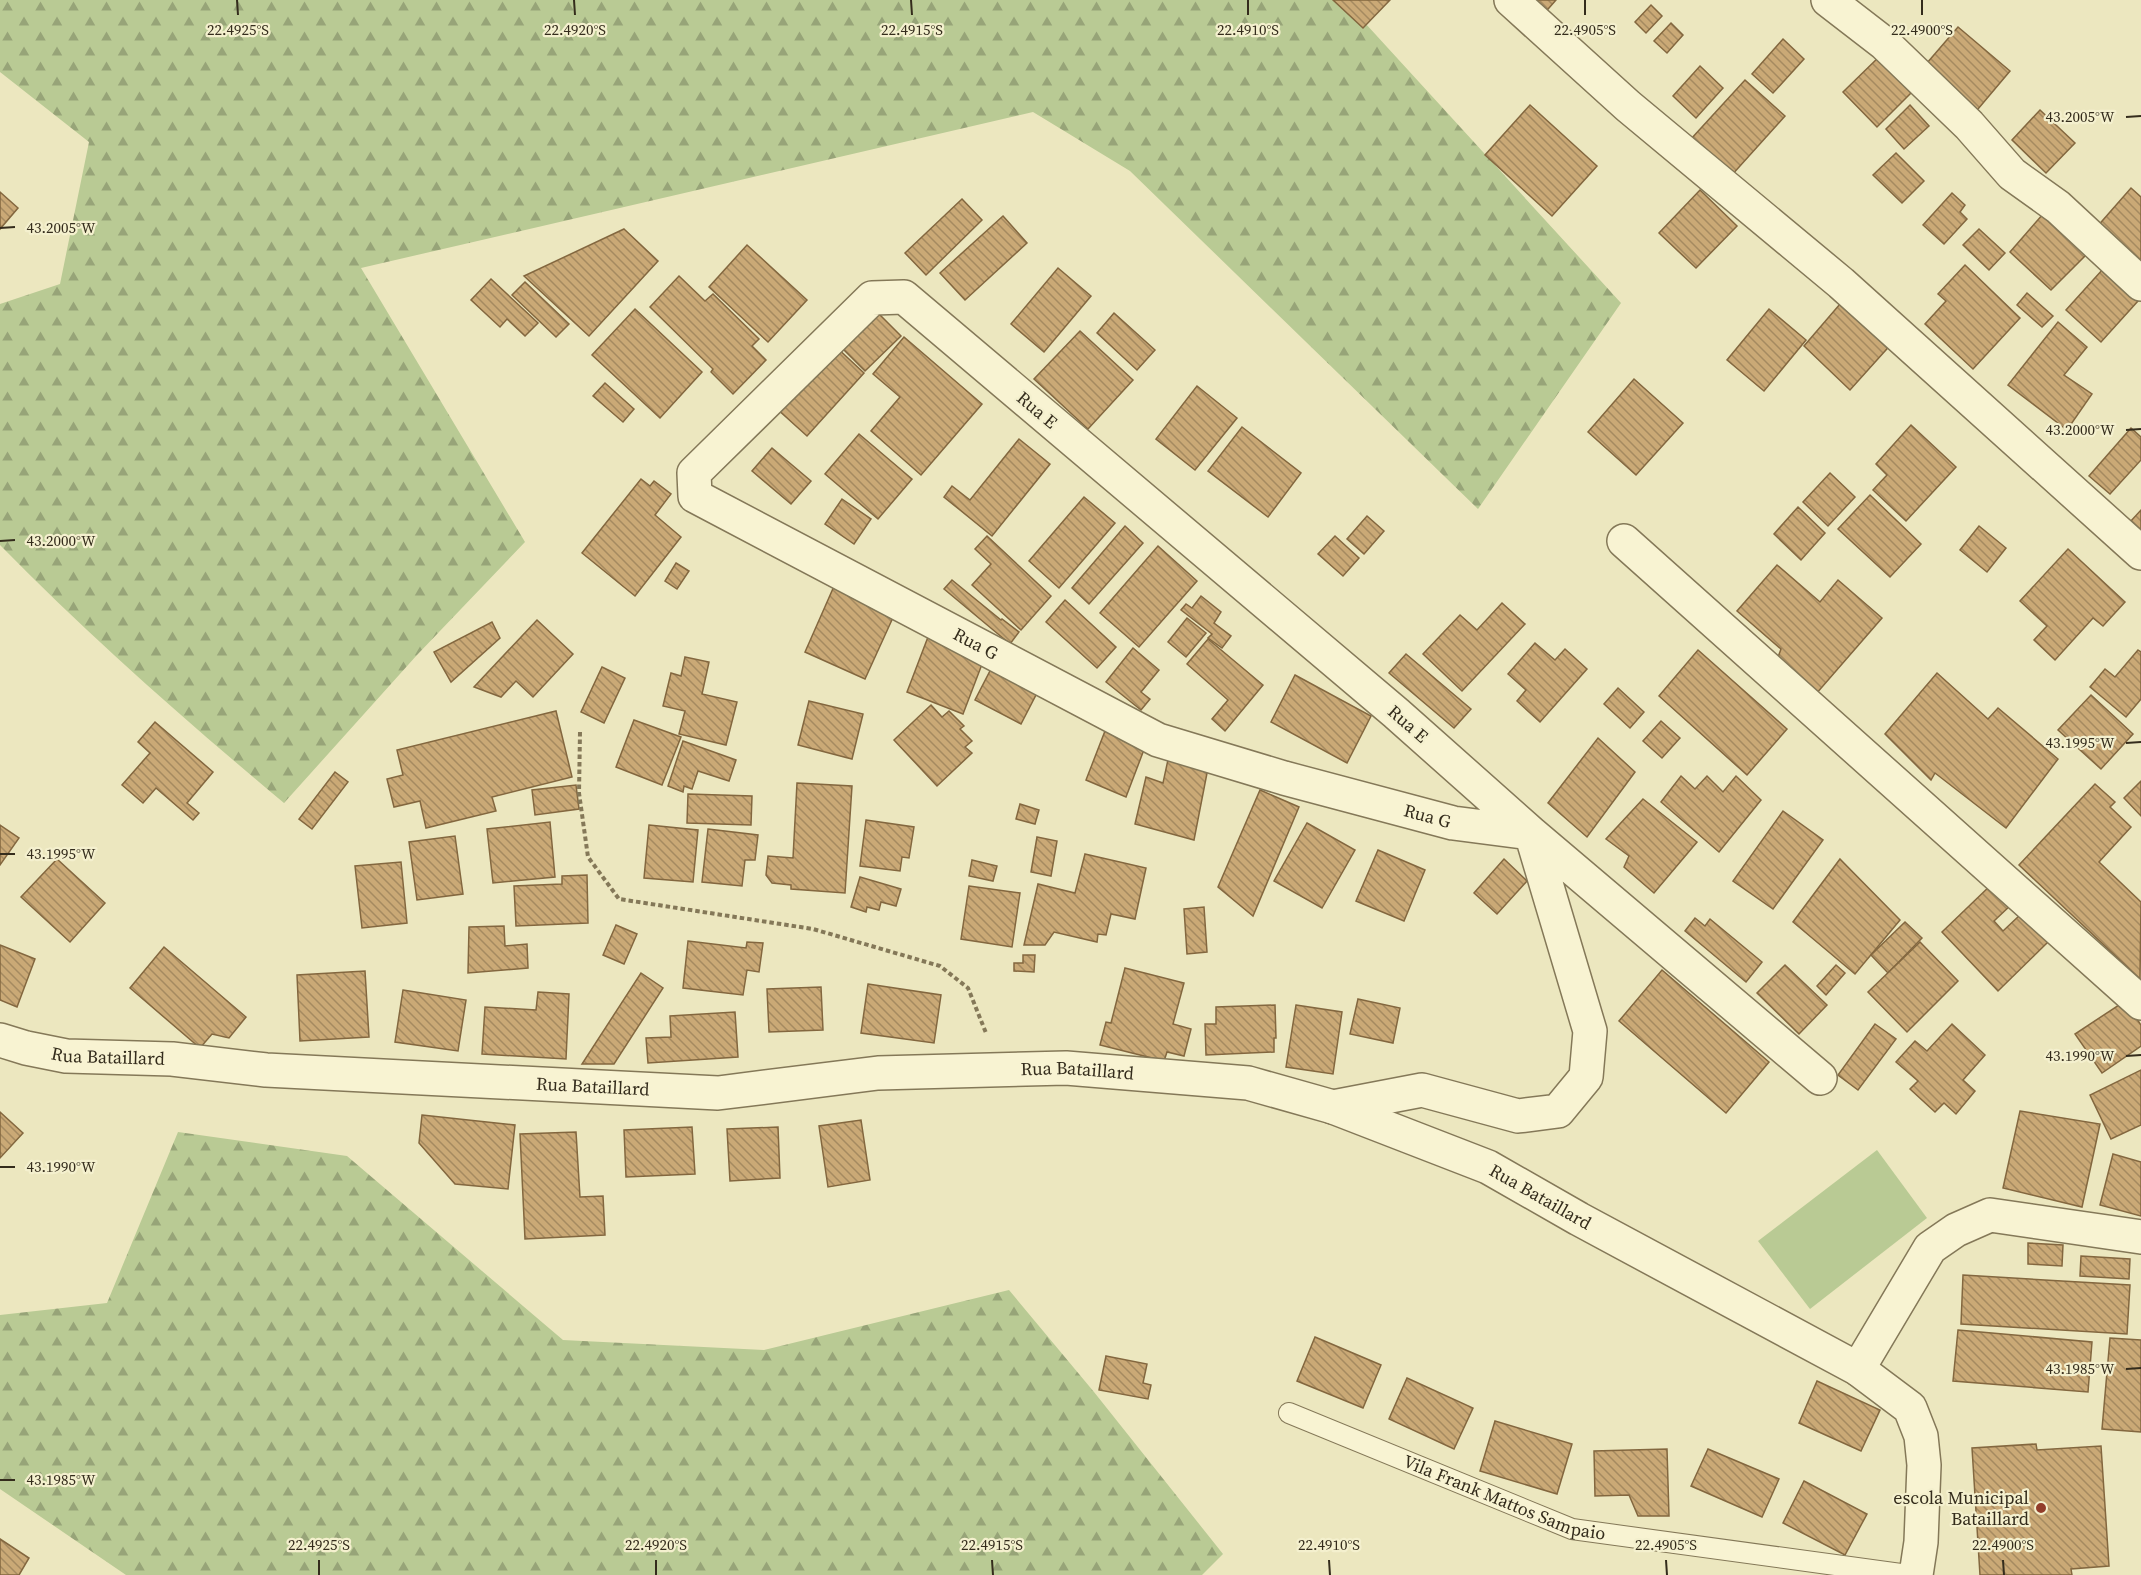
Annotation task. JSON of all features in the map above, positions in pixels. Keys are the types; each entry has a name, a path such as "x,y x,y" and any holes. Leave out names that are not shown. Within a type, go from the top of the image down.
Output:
{"street":[{"path":"1511,0 1628,106 1841,283 2141,553"},
{"path":"1828,0 1885,44 1968,125 2012,174 2058,207 2141,284"},
{"name":"Rua E","path":"872,298 904,297 1396,713 1531,833 1820,1078"},
{"name":"Rua G","path":"872,298 694,473 695,496 1158,740 1284,778 1452,823 1531,833"},
{"path":"1624,541 2141,1003"},
{"path":"1333,1107 1422,1090 1518,1116 1558,1111 1586,1077 1590,1031 1531,833"},
{"name":"Rua Bataillard","path":"0,1041 66,1056 172,1059 266,1070 718,1093 878,1072 988,1069 1066,1068 1248,1083 1333,1107 1488,1167 1579,1219 1858,1369 1910,1408 1921,1436 1924,1465 1922,1542 1916,1575"},
{"path":"1858,1369 1930,1248 1956,1230 1990,1215 2141,1237"}],"lane":[{"name":"Vila Frank Mattos Sampaio","path":"1289,1413 1572,1529 1908,1575"}],"path":[{"path":"580,732 579,793 588,857 619,899 813,929 940,966 968,988 986,1028 988,1069"}],"green space":[{"path":"0,0 1344,0 1621,303 1478,509 1130,171 1033,112 361,268 525,542 417,655 284,803 139,677 0,545 0,304 60,284 89,142 0,72"},
{"path":"178,1132 347,1156 563,1340 764,1350 1009,1290 1094,1392 1223,1554 1202,1575 126,1575 0,1489 0,1315 107,1303"},
{"path":"1877,1150 1927,1218 1810,1309 1758,1241"}],"building":[{"path":"1333,0 1390,0 1363,28"},
{"path":"1523,0 1556,0 1542,16"},
{"path":"1651,5 1662,16 1646,33 1635,22"},
{"path":"1671,23 1683,35 1667,53 1654,41"},
{"path":"1958,27 2010,71 1973,115 1921,70"},
{"path":"1783,39 1804,59 1773,93 1752,74"},
{"path":"1884,52 1917,87 1877,127 1843,92"},
{"path":"1700,66 1723,88 1696,118 1673,96"},
{"path":"1745,80 1785,116 1731,176 1691,139"},
{"path":"1530,105 1597,166 1552,216 1485,155"},
{"path":"1910,105 1929,126 1904,149 1886,129"},
{"path":"2040,110 2075,143 2046,173 2012,140"},
{"path":"1896,153 1924,181 1902,203 1873,175"},
{"path":"2131,188 2141,197 2141,268 2096,228"},
{"path":"1700,190 1737,226 1696,268 1659,233"},
{"path":"0,192 18,208 0,229"},
{"path":"1952,193 1965,205 1960,212 1967,219 1944,244 1923,225"},
{"path":"962,199 982,220 926,275 905,253"},
{"path":"2050,206 2091,250 2051,290 2010,252"},
{"path":"1003,216 1027,243 965,300 940,273"},
{"path":"624,229 658,261 589,336 524,276"},
{"path":"1979,229 2005,253 1989,270 1963,245"},
{"path":"747,245 807,300 768,342 709,287"},
{"path":"1965,265 2020,318 1973,369 1925,324 1946,301 1938,294"},
{"path":"1058,268 1091,296 1044,352 1011,324"},
{"path":"2103,269 2138,301 2101,342 2066,310"},
{"path":"679,276 705,301 713,294 759,339 752,346 766,360 733,394 711,372 713,369 650,307"},
{"path":"491,279 538,323 525,336 507,319 500,327 471,300"},
{"path":"525,282 569,324 556,337 512,295"},
{"path":"2027,293 2053,316 2042,327 2017,305"},
{"path":"1846,297 1894,341 1850,390 1804,346"},
{"path":"635,309 702,372 660,418 592,355"},
{"path":"874,309 901,336 865,371 839,345"},
{"path":"1769,309 1806,340 1764,391 1727,360"},
{"path":"1114,313 1155,350 1137,370 1097,333"},
{"path":"2058,322 2087,347 2064,375 2092,394 2067,430 2008,385"},
{"path":"1080,331 1133,380 1088,429 1034,379"},
{"path":"904,337 982,404 921,475 871,431 900,397 873,374"},
{"path":"834,345 864,373 807,436 776,408"},
{"path":"1634,379 1683,423 1636,475 1588,432"},
{"path":"605,383 634,409 623,422 593,396"},
{"path":"1197,386 1237,418 1195,470 1156,439"},
{"path":"1911,425 1956,467 1906,521 1873,490 1887,475 1876,464"},
{"path":"1242,427 1301,473 1268,517 1208,471"},
{"path":"2131,428 2141,437 2141,460 2110,494 2089,476"},
{"path":"859,434 912,479 878,519 825,474"},
{"path":"1019,439 1050,464 992,536 944,497 952,486 970,500"},
{"path":"772,448 811,481 791,504 752,471"},
{"path":"1830,473 1855,497 1828,526 1803,502"},
{"path":"641,479 650,486 654,481 671,494 655,515 681,537 635,596 582,553"},
{"path":"1870,495 1921,544 1890,577 1838,529"},
{"path":"1084,497 1115,523 1059,588 1029,561"},
{"path":"842,499 871,519 854,544 825,524"},
{"path":"1798,507 1825,533 1801,560 1774,534"},
{"path":"2141,510 2141,533 2130,522"},
{"path":"1367,516 1384,531 1364,554 1347,539"},
{"path":"1125,526 1143,543 1089,604 1072,588"},
{"path":"1979,526 2006,548 1987,572 1960,550"},
{"path":"987,536 1051,596 1021,630 972,585 991,564 975,549"},
{"path":"1335,536 1359,558 1343,576 1318,554"},
{"path":"1158,546 1197,581 1139,647 1100,613"},
{"path":"2068,549 2125,602 2103,626 2093,618 2055,660 2034,640 2047,626 2020,601"},
{"path":"676,563 689,571 677,589 665,581"},
{"path":"1777,565 1820,602 1838,580 1882,618 1816,694 1777,660 1781,649 1737,611"},
{"path":"952,580 1019,632 1010,644 944,589"},
{"path":"835,584 896,611 865,679 805,652"},
{"path":"1201,596 1221,612 1214,623 1231,636 1222,648 1208,638 1212,634 1181,610 1186,604 1192,608"},
{"path":"1065,600 1116,647 1097,668 1046,622"},
{"path":"1502,603 1525,624 1462,691 1423,654 1460,615 1477,630"},
{"path":"1187,618 1206,633 1186,657 1168,642"},
{"path":"537,620 573,654 533,697 516,681 501,697 474,687"},
{"path":"492,622 500,638 451,682 434,652"},
{"path":"928,637 984,659 963,714 907,692"},
{"path":"1208,639 1263,685 1225,731 1212,719 1228,700 1187,664"},
{"path":"1535,643 1555,660 1565,649 1587,669 1540,722 1517,701 1526,690 1508,674"},
{"path":"1133,648 1159,670 1141,692 1150,699 1141,710 1106,682"},
{"path":"1698,650 1787,729 1747,775 1659,696"},
{"path":"2138,650 2141,652 2141,699 2126,717 2090,687 2105,669 2115,677"},
{"path":"1406,654 1471,709 1454,728 1389,673"},
{"path":"685,657 709,662 702,694 737,702 726,745 679,734 685,711 663,706 671,673 681,676"},
{"path":"602,667 625,678 604,723 581,712"},
{"path":"992,667 1038,691 1021,724 975,700"},
{"path":"1937,673 1988,719 1998,708 2058,759 2006,828 1935,773 1931,780 1885,734"},
{"path":"1295,675 1371,716 1347,763 1271,722"},
{"path":"1618,688 1644,712 1630,728 1604,704"},
{"path":"2091,695 2133,734 2101,769 2058,730"},
{"path":"809,701 863,714 852,759 798,745"},
{"path":"931,705 942,717 949,711 964,726 960,729 972,741 965,747 972,753 937,786 894,740"},
{"path":"556,711 572,777 492,797 496,811 426,828 420,801 394,807 387,779 403,775 397,750"},
{"path":"634,720 681,737 662,785 616,767"},
{"path":"1661,721 1680,738 1662,758 1643,741"},
{"path":"155,722 213,772 187,803 199,813 193,820 156,788 143,803 122,785 150,753 138,742"},
{"path":"1105,731 1145,747 1126,797 1086,780"},
{"path":"1598,738 1635,772 1587,837 1548,803"},
{"path":"683,741 736,760 729,781 698,771 692,789 684,786 683,792 668,786"},
{"path":"1169,755 1208,768 1194,840 1135,824 1146,777 1163,783"},
{"path":"335,772 348,782 312,829 299,819"},
{"path":"1681,776 1695,789 1707,776 1723,792 1736,776 1761,800 1719,852 1661,802"},
{"path":"2141,781 2141,816 2124,798"},
{"path":"797,783 852,786 845,893 791,889 791,885 772,883 766,875 768,856 793,858"},
{"path":"2095,784 2115,802 2110,807 2131,827 2099,862 2141,902 2140,979 2019,865"},
{"path":"576,785 579,809 535,815 532,790"},
{"path":"1260,790 1299,807 1253,916 1218,887"},
{"path":"688,794 752,796 751,825 687,823"},
{"path":"1643,799 1697,842 1654,893 1624,867 1629,856 1606,839"},
{"path":"1020,804 1039,810 1035,824 1016,819"},
{"path":"1783,811 1823,840 1773,909 1733,881"},
{"path":"866,820 914,827 909,858 902,857 900,871 860,866"},
{"path":"550,822 555,877 493,883 487,829"},
{"path":"1307,823 1355,850 1322,908 1274,881"},
{"path":"0,825 19,838 0,865"},
{"path":"649,825 698,830 693,882 644,878"},
{"path":"708,829 758,835 755,860 745,860 742,886 702,882"},
{"path":"455,836 463,894 417,900 409,842"},
{"path":"1037,837 1057,841 1051,876 1031,872"},
{"path":"1378,850 1425,870 1404,921 1356,901"},
{"path":"1085,854 1146,868 1135,919 1111,914 1106,935 1098,934 1097,942 1054,932 1045,945 1024,945 1038,884 1075,893"},
{"path":"57,859 105,903 70,942 21,897"},
{"path":"1504,859 1527,881 1497,914 1474,893"},
{"path":"1840,859 1900,920 1855,974 1793,922"},
{"path":"972,860 997,866 993,881 969,876"},
{"path":"401,862 407,923 362,928 355,866"},
{"path":"587,875 588,923 516,926 514,886 562,884 562,876"},
{"path":"860,877 901,889 896,906 881,902 879,910 867,907 866,912 851,907"},
{"path":"1993,883 2013,903 1994,921 2003,931 2021,914 2048,942 1998,991 1942,932"},
{"path":"969,886 1020,893 1012,947 961,939"},
{"path":"1204,907 1207,952 1187,954 1184,909"},
{"path":"1695,918 1705,926 1710,919 1762,962 1746,982 1685,931"},
{"path":"1905,922 1922,938 1888,973 1871,955"},
{"path":"616,925 637,934 624,964 603,955"},
{"path":"504,926 505,946 527,944 528,968 468,973 469,927"},
{"path":"688,941 746,948 747,942 763,943 759,972 747,970 743,995 683,988"},
{"path":"1920,942 1958,981 1907,1032 1868,992"},
{"path":"0,945 35,959 17,1007 0,1000"},
{"path":"164,947 246,1017 229,1038 212,1034 200,1048 130,988"},
{"path":"1023,955 1035,955 1034,972 1014,971 1014,963 1023,963"},
{"path":"1785,965 1827,1005 1799,1034 1757,993"},
{"path":"1836,965 1845,973 1826,995 1817,986"},
{"path":"1125,968 1184,983 1173,1024 1191,1029 1184,1056 1167,1052 1164,1061 1100,1045 1106,1022 1111,1023"},
{"path":"1662,970 1769,1062 1726,1113 1619,1021"},
{"path":"365,971 369,1037 300,1041 297,975"},
{"path":"641,973 663,988 614,1064 582,1064"},
{"path":"868,984 941,995 934,1043 861,1033"},
{"path":"821,987 823,1030 769,1032 767,989"},
{"path":"403,990 466,1000 458,1051 395,1042"},
{"path":"538,992 569,994 566,1059 482,1054 485,1007 536,1010"},
{"path":"1358,999 1400,1008 1393,1043 1350,1034"},
{"path":"2125,1001 2141,1025 2141,1046 2102,1073 2075,1034"},
{"path":"1275,1005 1274,1052 1206,1055 1205,1024 1216,1024 1216,1007"},
{"path":"1296,1005 1342,1012 1333,1074 1286,1067"},
{"path":"735,1012 738,1057 648,1063 646,1038 671,1037 670,1016"},
{"path":"1875,1024 1896,1039 1858,1090 1838,1075"},
{"path":"1952,1024 1985,1055 1963,1080 1975,1091 1956,1114 1944,1103 1935,1112 1910,1089 1918,1081 1896,1062 1915,1041 1927,1051"},
{"path":"2141,1070 2141,1125 2111,1139 2090,1095"},
{"path":"2020,1111 2100,1124 2082,1207 2003,1188"},
{"path":"0,1112 23,1133 0,1158"},
{"path":"422,1115 515,1125 508,1189 455,1184 419,1143"},
{"path":"861,1120 870,1180 828,1187 819,1126"},
{"path":"692,1127 695,1174 626,1177 624,1130"},
{"path":"778,1127 780,1178 730,1181 727,1129"},
{"path":"576,1132 580,1197 603,1196 605,1235 525,1239 520,1134"},
{"path":"2113,1154 2141,1162 2141,1216 2100,1205"},
{"path":"2028,1243 2063,1245 2062,1266 2028,1264"},
{"path":"2081,1256 2130,1259 2129,1279 2080,1276"},
{"path":"1963,1275 2130,1285 2127,1334 1961,1324"},
{"path":"1958,1330 2092,1342 2088,1392 1953,1381"},
{"path":"1315,1337 1381,1365 1363,1408 1297,1381"},
{"path":"2110,1338 2141,1340 2141,1432 2102,1429"},
{"path":"1106,1356 1147,1364 1143,1383 1151,1385 1148,1399 1099,1390"},
{"path":"1407,1378 1473,1408 1454,1449 1389,1419"},
{"path":"1817,1381 1880,1410 1861,1451 1799,1423"},
{"path":"1495,1421 1572,1444 1557,1494 1480,1471"},
{"name":"escola Municipal Bataillard","path":"2036,1444 2037,1450 2101,1446 2109,1566 2071,1569 2072,1575 1980,1575 1972,1448"},
{"path":"1667,1449 1669,1516 1638,1516 1629,1495 1595,1496 1594,1451"},
{"path":"1708,1449 1779,1479 1762,1517 1691,1486"},
{"path":"1804,1481 1867,1514 1845,1555 1783,1523"},
{"path":"0,1539 29,1558 19,1575 0,1575"}],"place":[{"name":"escola Municipal Bataillard","path":"2041,1508"}]}
